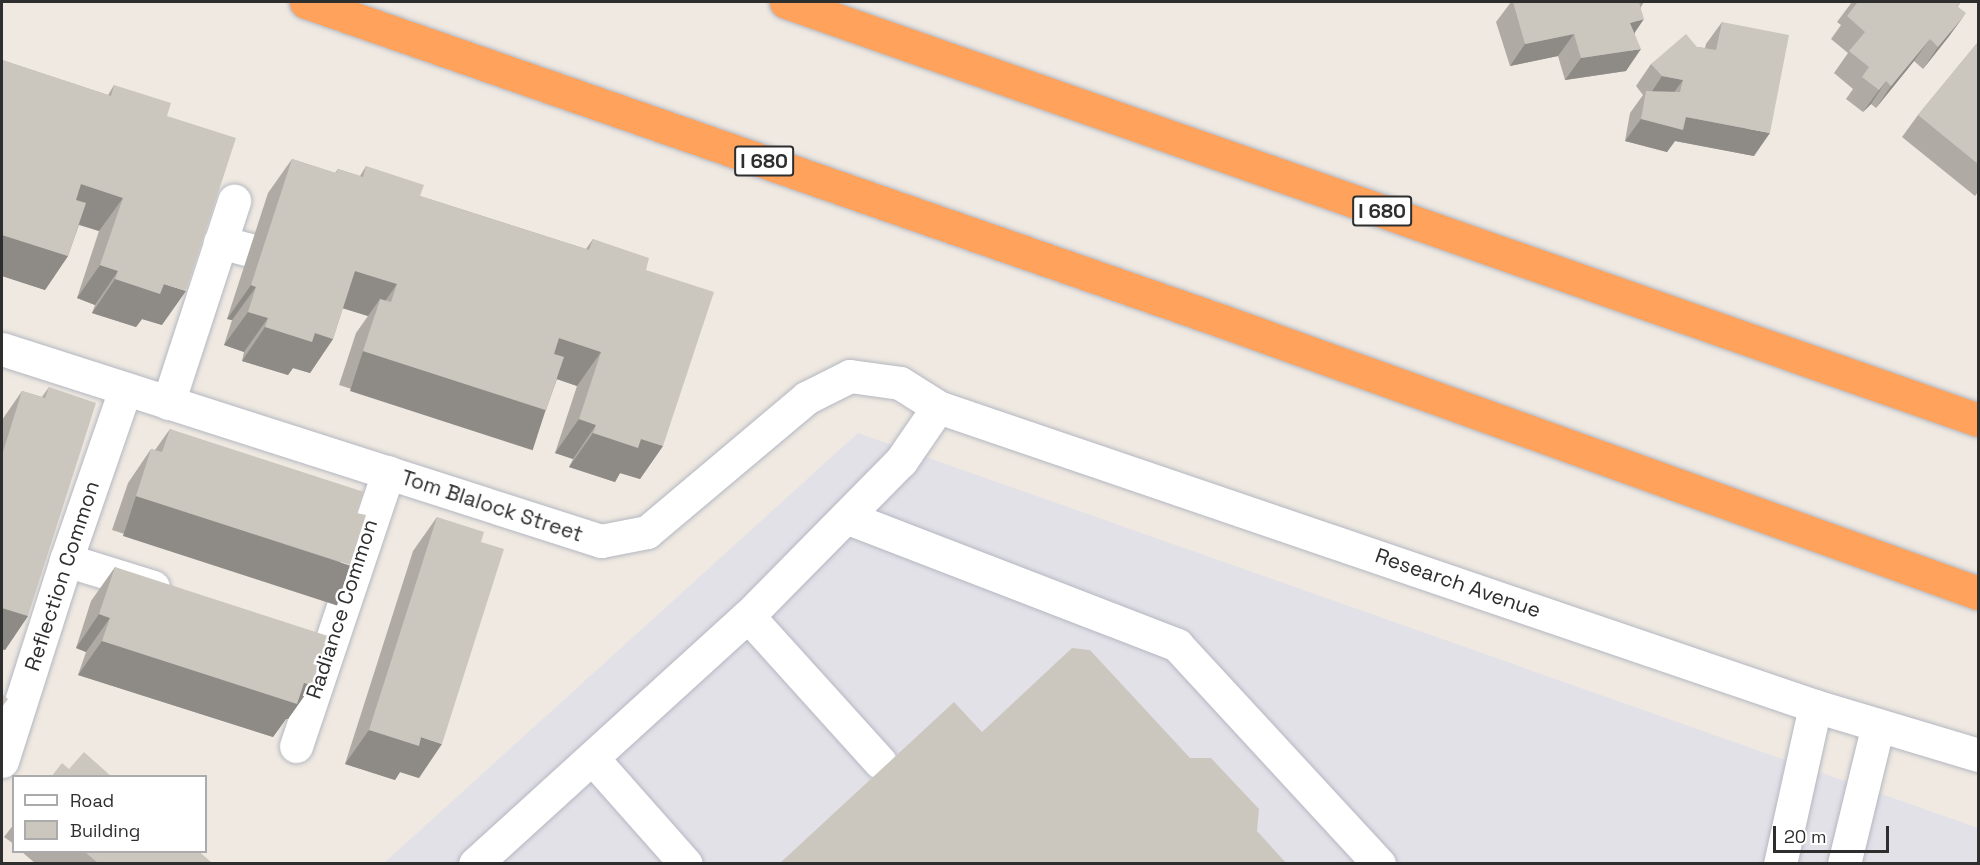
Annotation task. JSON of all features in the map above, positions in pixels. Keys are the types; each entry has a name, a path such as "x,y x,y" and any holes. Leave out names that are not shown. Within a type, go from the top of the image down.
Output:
{"highway":[{"name":"I 680","path":"306,2 1222,321 1978,593"},
{"name":"I 680","path":"786,2 1978,420"}],"street":[{"path":"168,403 235,246 234,201"},
{"name":"Tom Blalock Street","path":"2,349 601,541 647,532 806,398 850,376 900,383 938,406"},
{"name":"Reflection Common","path":"2,761 66,560 125,390"},
{"path":"475,864 748,616 901,461 938,406"},
{"name":"Research Avenue","path":"938,406 1815,706 1978,755"},
{"name":"Radiance Common","path":"296,746 388,472"},
{"path":"846,517 1178,645 1379,864"},
{"path":"66,560 187,598"},
{"path":"748,616 880,762"},
{"path":"298,633 331,643"},
{"path":"1780,864 1815,706"},
{"path":"1844,864 1878,725"},
{"path":"593,759 686,864"}],"shaded area":[{"path":"858,433 1978,828 1978,864 383,864"}],"building":[{"path":"1513,2 1639,2 1644,19 1630,23 1641,49 1581,58 1574,34 1525,44"},
{"path":"1855,2 1961,2 1957,6 1966,13 1938,47 1930,39 1891,86 1886,81 1879,90 1862,77 1869,67 1849,51 1865,32 1847,16 1857,3"},
{"path":"1722,22 1789,35 1770,133 1686,117 1683,130 1641,119 1646,91 1680,92 1683,80 1662,76 1651,64 1686,34 1697,47 1716,50"},
{"path":"1978,42 1978,164 1918,115"},
{"path":"2,60 111,96 114,85 171,103 167,116 236,138 186,291 164,284 160,294 115,279 118,271 100,265 123,198 81,184 76,200 86,203 68,256 2,235"},
{"path":"292,159 336,173 338,169 363,177 366,166 424,185 420,196 589,250 593,239 649,258 646,270 714,292 663,446 641,439 638,448 593,433 596,425 579,419 601,352 559,338 554,354 564,357 546,410 363,351 380,299 391,302 397,284 355,271 333,339 315,333 312,342 265,327 268,318 248,312 256,287 251,285"},
{"path":"49,387 96,403 28,616 2,608 2,455 22,391 45,398"},
{"path":"170,429 364,492 357,513 366,515 350,565 136,496 151,449 162,452"},
{"path":"437,517 484,532 481,542 504,549 442,744 421,737 419,746 369,730"},
{"path":"115,567 328,636 312,685 304,683 297,704 102,641 110,618 99,614"},
{"path":"1072,648 1090,650 1190,758 1211,758 1259,809 1257,831 1287,864 779,864 954,702 982,732"},
{"path":"2,694 8,699 2,707"},
{"path":"84,752 110,775 53,775 62,763 69,769"},
{"path":"86,853 200,853 213,864 99,864"}]}
